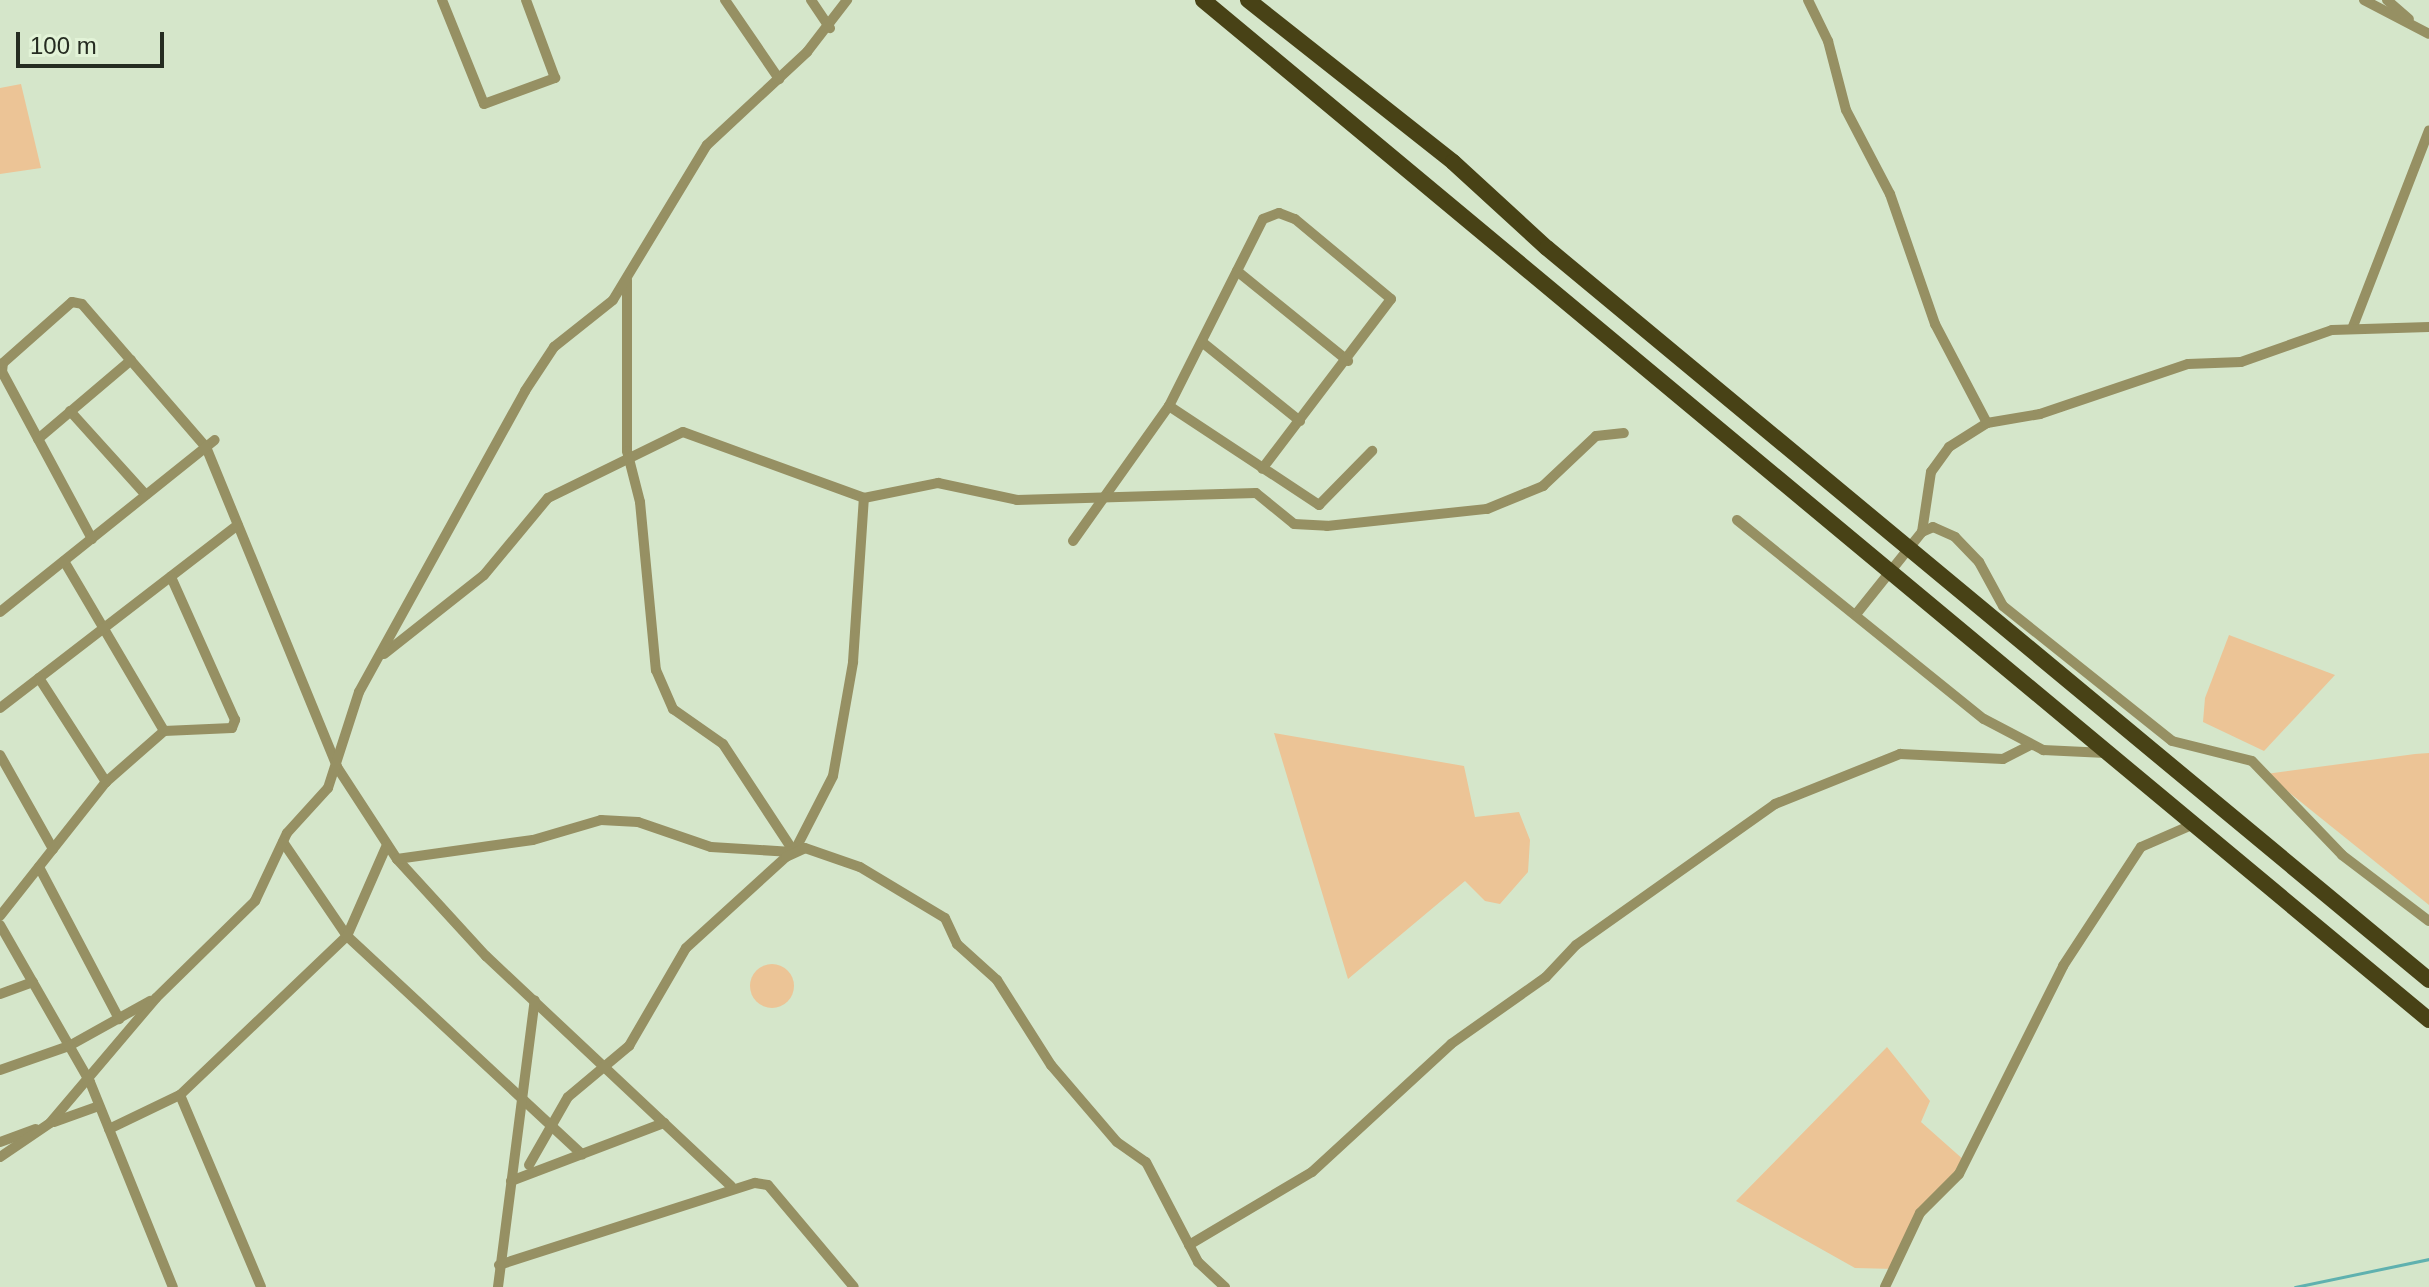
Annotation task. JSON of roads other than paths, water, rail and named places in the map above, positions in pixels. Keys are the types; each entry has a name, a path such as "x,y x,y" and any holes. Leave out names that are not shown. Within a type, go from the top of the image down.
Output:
{"highway":[{"path":"1203,0 2429,1020"},
{"path":"1248,0 1453,162 1547,248 2429,980"}],"street":[{"path":"442,0 484,104 555,78 526,0"},
{"path":"725,0 779,79"},
{"path":"811,0 830,28"},
{"path":"0,1157 48,1125 90,1082 156,998 255,901 283,842 337,767 359,692 509,416 554,347 595,316 626,278 689,167 725,125 779,79 830,28 847,0"},
{"path":"1808,0 1830,46 1846,110 1895,207 1935,324 1987,423"},
{"path":"2364,0 2417,26"},
{"path":"2387,0 2429,34"},
{"path":"2352,329 2429,130"},
{"path":"1073,541 1169,406 1263,219 1279,213 1385,289 1390,307 1262,469"},
{"path":"1237,271 1348,361"},
{"path":"626,278 628,458 640,502 640,557 660,680 673,709 705,728 735,759 794,852"},
{"path":"92,539 2,372 2,363 72,302 82,304 211,444 238,525 337,767 397,859 535,1000 731,1186"},
{"path":"1922,532 1931,472 1949,447 1987,423 2040,414 2188,364 2241,362 2288,341 2352,329 2429,327"},
{"path":"1202,342 1300,421"},
{"path":"38,439 131,360"},
{"path":"1169,406 1319,505 1372,451"},
{"path":"70,411 146,495"},
{"path":"380,658 484,575 548,498 683,432 864,498 938,483 1017,500 1256,493 1294,524 1327,526 1487,509 1543,486 1596,436 1624,433"},
{"path":"0,612 211,444"},
{"path":"529,1165 550,1125 575,1089 606,1068 648,1020 686,948 794,852 833,776 853,662 864,498"},
{"path":"1737,520 1857,613 1984,719 2029,746"},
{"path":"0,708 238,525"},
{"path":"1857,613 1922,532 1933,527 1955,537 1979,562 2003,606 2172,741 2252,761 2342,855 2429,921"},
{"path":"64,561 164,731"},
{"path":"0,916 106,782 164,731 222,733 235,720 171,577"},
{"path":"39,678 106,782"},
{"path":"1189,1245 1312,1172 1451,1044 1546,977 1576,945 1775,804 1900,754 1991,760 2029,746 2108,753"},
{"path":"0,755 53,849"},
{"path":"397,859 533,840 601,820 638,822 711,847 822,852 860,867 945,918 957,944 997,980 1051,1065 1117,1142 1146,1162 1207,1274 1225,1287"},
{"path":"1885,1287 1920,1213 1959,1174 2063,966 2141,847 2194,824"},
{"path":"283,842 347,936 582,1154"},
{"path":"109,1129 180,1095 347,936 387,845"},
{"path":"39,867 119,1019"},
{"path":"0,925 90,1082 173,1287"},
{"path":"0,994 33,982"},
{"path":"0,1070 69,1046 156,998"},
{"path":"498,1287 535,1000"},
{"path":"180,1095 261,1287"},
{"path":"0,1142 99,1106"},
{"path":"511,1181 664,1123"},
{"path":"499,1265 731,1186 768,1185 854,1287"}],"waterway":[{"path":"2295,1287 2429,1259"}]}
